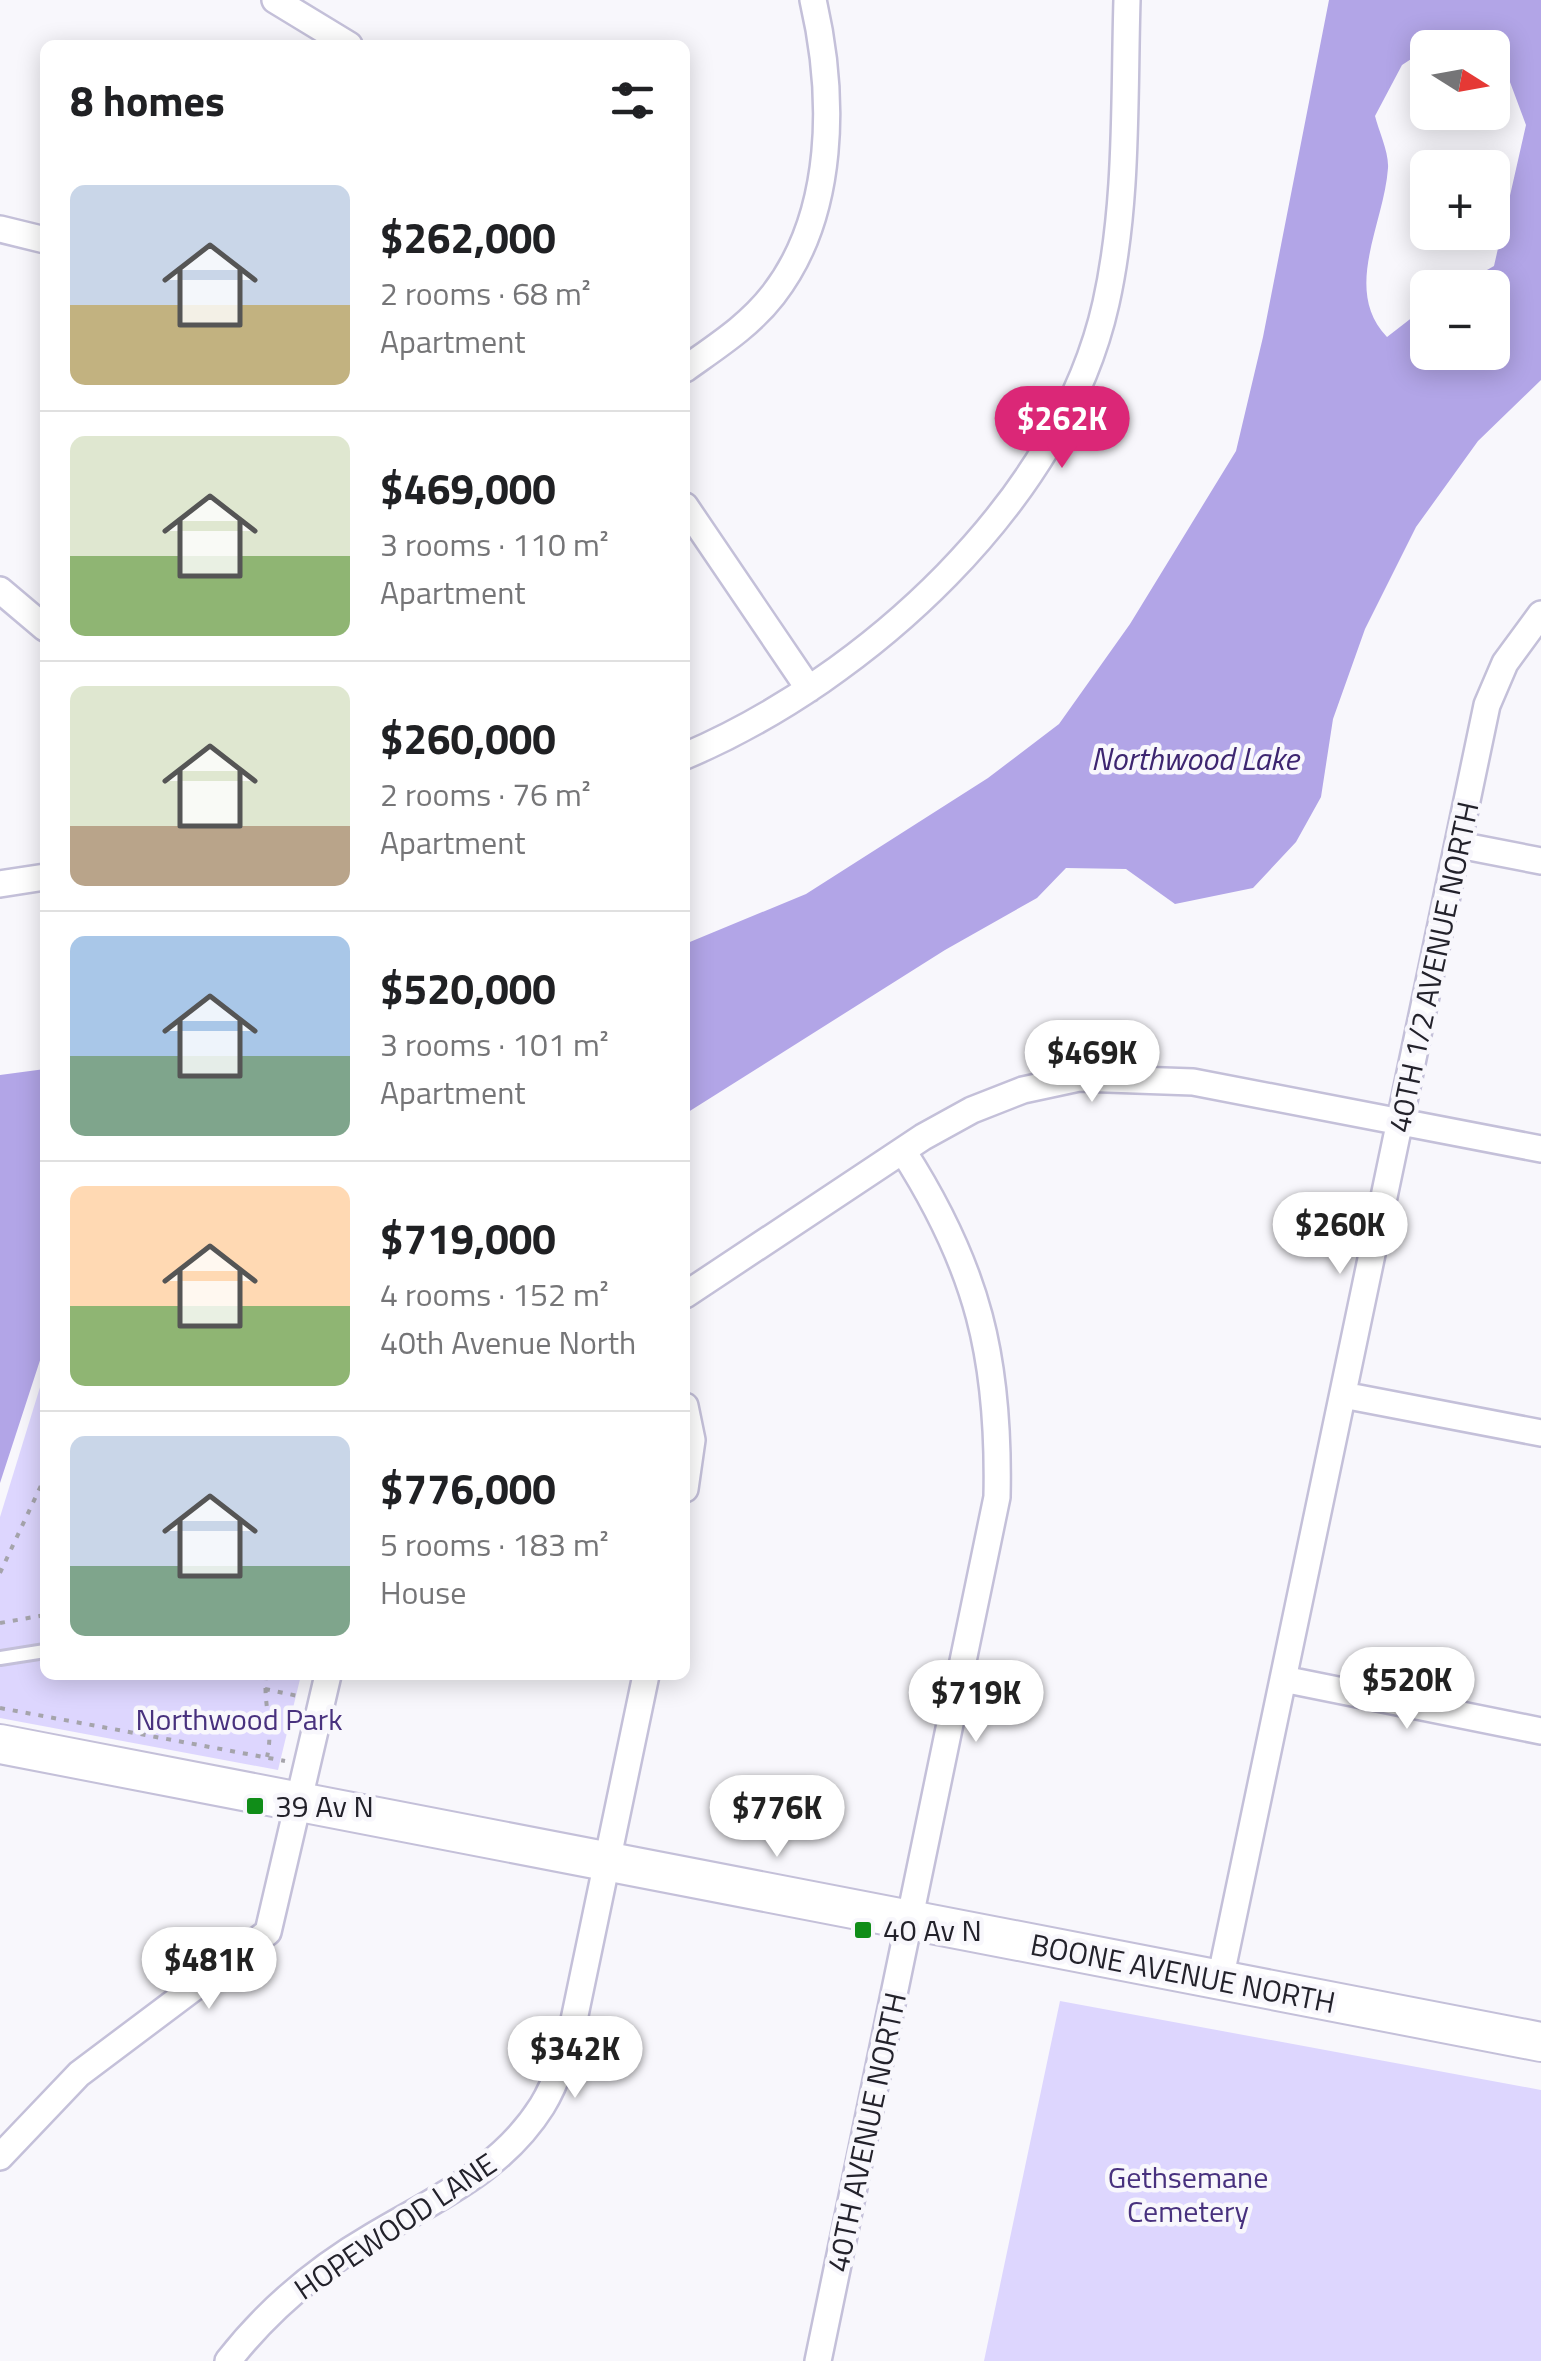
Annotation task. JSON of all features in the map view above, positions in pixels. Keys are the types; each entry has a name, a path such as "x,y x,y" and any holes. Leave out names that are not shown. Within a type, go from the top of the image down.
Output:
{"street":[{"path":"275,0 341,40"},
{"path":"690,365 742,328 771,297 805,238 815,205 828,110 825,51 813,0"},
{"path":"690,753 808,689 855,657 921,601 979,538 1038,456 1079,382 1105,307 1117,248 1127,0"},
{"path":"0,230 40,239"},
{"path":"690,513 808,689"},
{"path":"0,590 40,624"},
{"name":"40TH 1/2 AVENUE NORTH","path":"1220,1980 1487,705 1506,663 1541,614"},
{"path":"1458,845 1541,862"},
{"path":"0,884 40,878"},
{"path":"690,1292 972,1110 1023,1090 1079,1078 1192,1082 1541,1149"},
{"name":"40TH AVENUE NORTH","path":"818,2361 998,1496 999,1428 992,1360 976,1298 952,1238 903,1151"},
{"path":"1343,1395 1541,1434"},
{"path":"1283,1679 1541,1731"},
{"path":"0,2157 79,2074 268,1932 327,1680"},
{"name":"HOPEWOOD LANE","path":"228,2361 302,2284 369,2238 476,2177 512,2144 542,2106 561,2067 574,2020 645,1680"},
{"name":"BOONE AVENUE NORTH","path":"0,1744 1541,2042"}],"lane":[{"path":"0,1658 40,1652"}],"path":[{"path":"0,1573 40,1490"},
{"path":"0,1623 40,1615"},
{"path":"265,1680 264,1710 273,1730 267,1760"},
{"path":"264,1689 322,1702"},
{"path":"0,1708 267,1760 308,1763"}],"green space":[{"name":"Northwood Park","path":"40,1387 40,1680 300,1680 278,1770 0,1718 0,1517"},
{"name":"Gethsemane Cemetery","path":"1060,2001 1541,2090 1541,2361 984,2361"}],"water":[{"name":"Northwood Lake","path":"1329,0 1541,0 1541,380 1478,441 1416,527 1365,629 1333,719 1321,797 1296,842 1253,888 1175,904 1126,869 1066,868 1037,898 945,950 690,1111 690,942 806,894 988,778 1059,724 1130,624 1236,451 1263,337"},
{"path":"40,1070 40,1360 0,1483 0,1075"}],"place":[{"name":"39 Av N","path":"255,1806"},
{"name":"40 Av N","path":"863,1930"}]}
